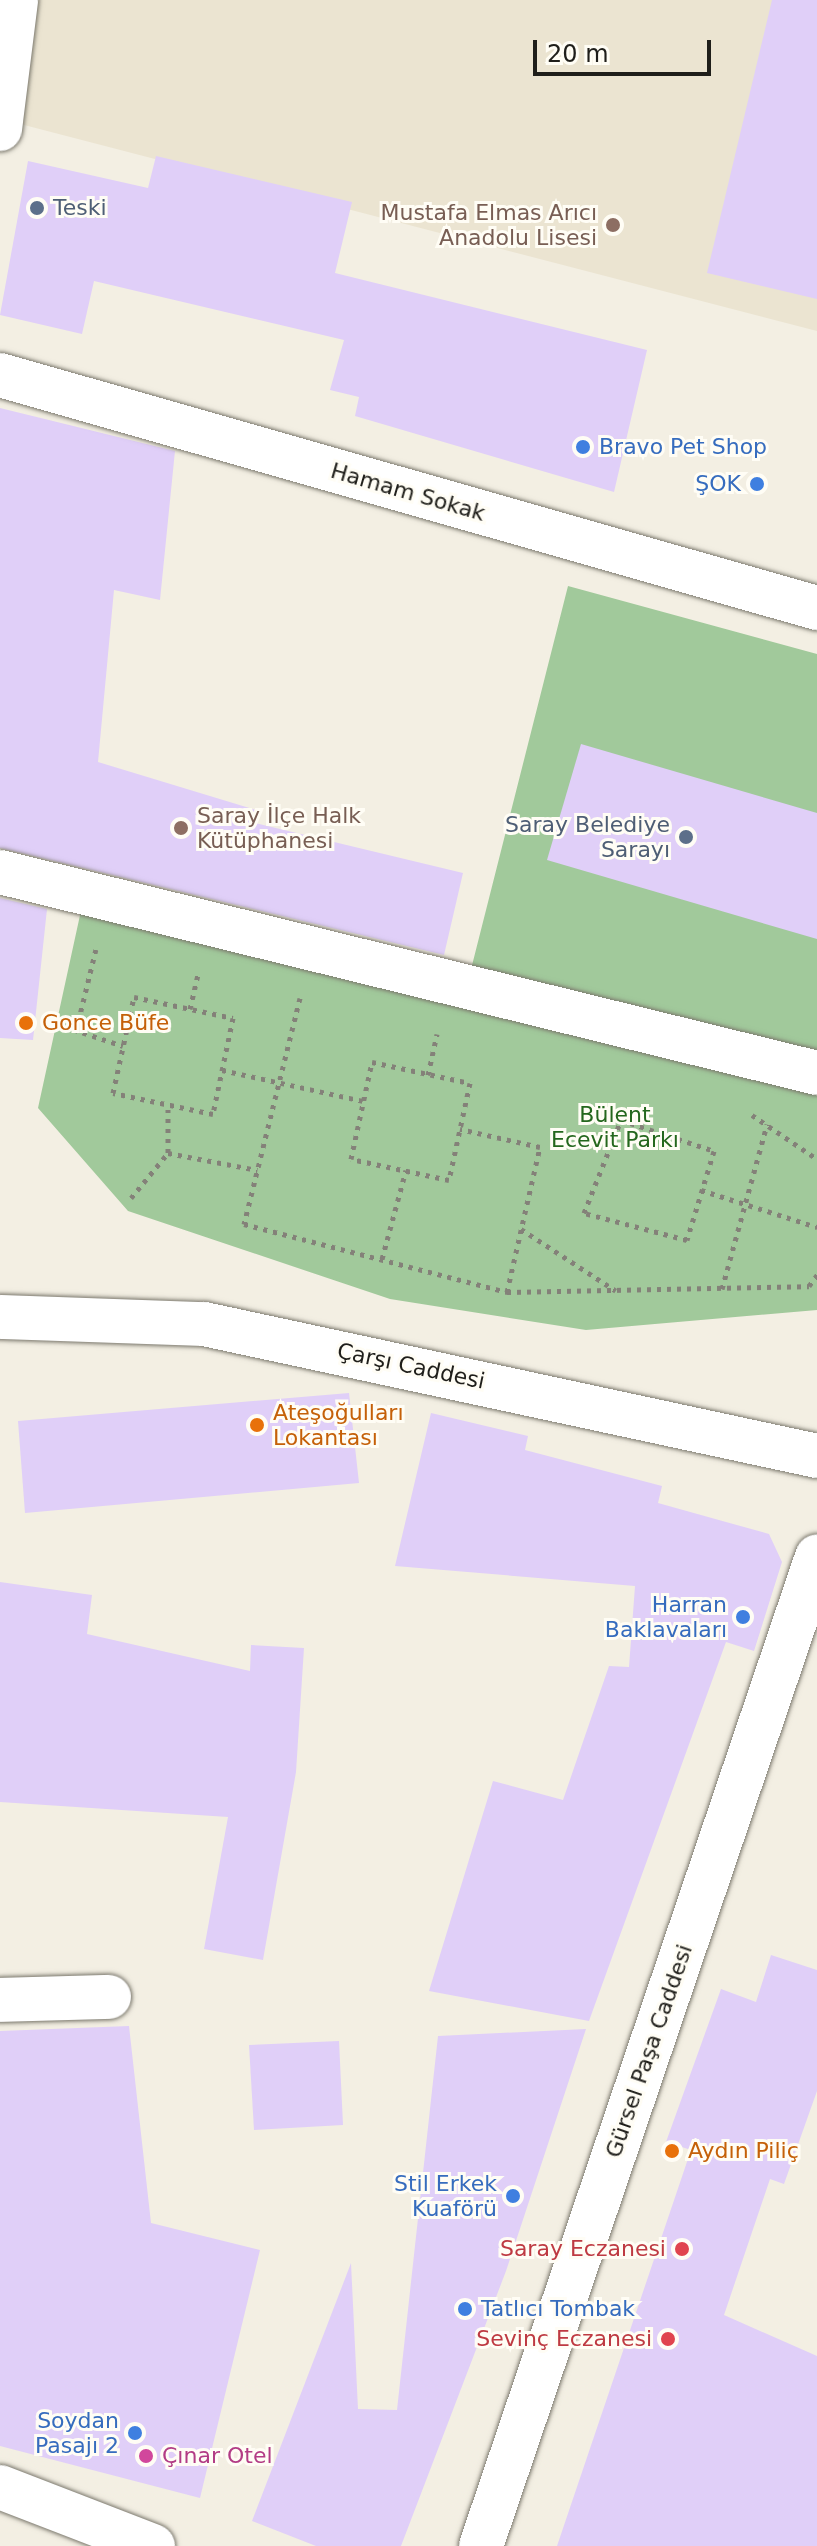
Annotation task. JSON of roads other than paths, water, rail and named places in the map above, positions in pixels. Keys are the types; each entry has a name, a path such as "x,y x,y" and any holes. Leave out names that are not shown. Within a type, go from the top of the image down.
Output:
{"main road":[{"path":"0,129 16,0"},
{"name":"Hamam Sokak","path":"0,375 817,608"},
{"path":"0,872 817,1073"},
{"name":"Çarşı Caddesi","path":"0,1317 204,1324 817,1456"},
{"name":"Gürsel Paşa Caddesi","path":"481,2546 817,1557"},
{"path":"0,2000 109,1997"},
{"path":"0,2487 95,2536 153,2546"}],"place":[{"name":"Teski","path":"37,208"},
{"name":"Mustafa Elmas Arıcı Anadolu Lisesi","path":"613,225"},
{"name":"Bravo Pet Shop","path":"583,447"},
{"name":"ŞOK","path":"757,484"},
{"name":"Saray İlçe Halk Kütüphanesi","path":"181,828"},
{"name":"Saray Belediye Sarayı","path":"686,837"},
{"name":"Gonce Büfe","path":"26,1023"},
{"name":"Ateşoğulları Lokantası","path":"257,1425"},
{"name":"Harran Baklavaları","path":"743,1617"},
{"name":"Aydın Piliç","path":"672,2151"},
{"name":"Stil Erkek Kuaförü","path":"513,2196"},
{"name":"Saray Eczanesi","path":"682,2249"},
{"name":"Tatlıcı Tombak","path":"465,2309"},
{"name":"Sevinç Eczanesi","path":"668,2339"},
{"name":"Soydan Pasajı 2","path":"135,2433"},
{"name":"Çınar Otel","path":"146,2456"}],"park label":[{"name":"Bülent Ecevit Parkı","path":"615,1126"}]}
